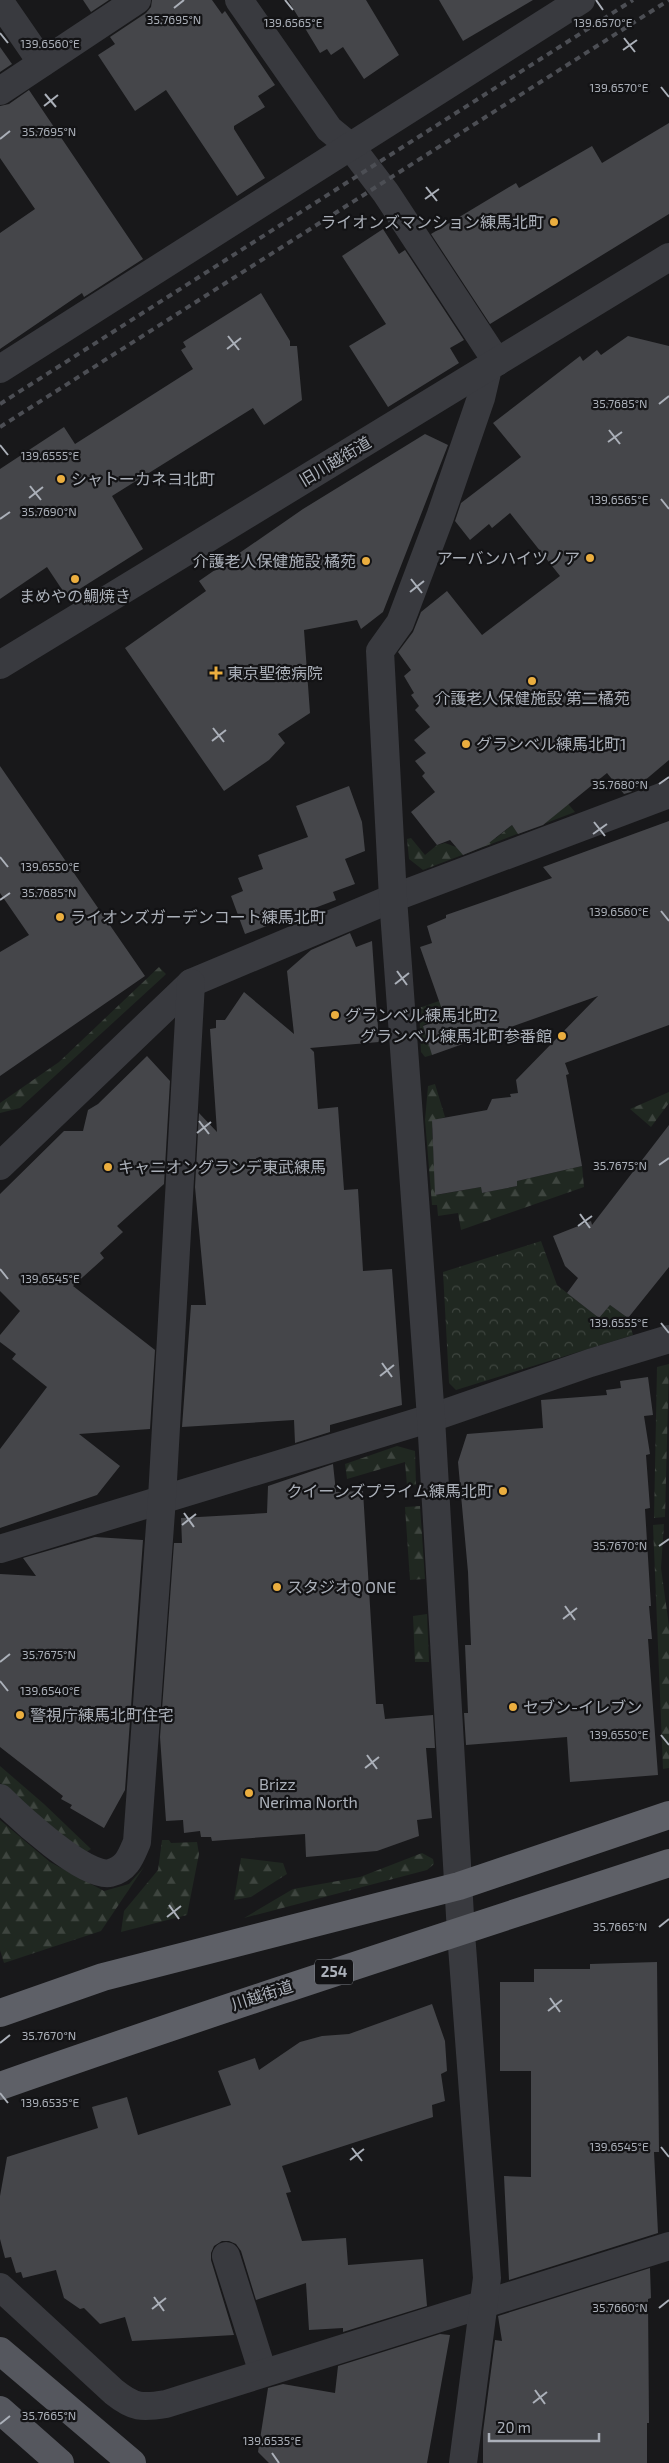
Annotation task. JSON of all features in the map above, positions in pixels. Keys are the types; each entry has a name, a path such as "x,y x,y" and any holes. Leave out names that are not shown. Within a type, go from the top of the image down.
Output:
{"highway":[{"path":"0,2013 103,1977 459,1886 669,1815"},
{"name":"川越街道","path":"0,2086 232,2005 461,1933 669,1863"}],"main road":[{"path":"0,2351 132,2463"},
{"path":"3,2419 60,2463"}],"street":[{"path":"0,91 137,0"},
{"path":"240,0 329,129 351,147 386,193 492,365 440,517 400,623 380,651 393,898 431,1418 461,1933 486,2278 463,2463"},
{"path":"0,369 581,0"},
{"path":"0,2 42,63"},
{"name":"旧川越街道","path":"0,664 669,257"},
{"path":"0,1166 191,983 393,898 669,794"},
{"path":"0,1798 30,1827 89,1869 110,1873 128,1863 137,1842 162,1498 191,983"},
{"path":"0,1549 162,1498 431,1418 590,1363 669,1339"},
{"path":"0,2287 114,2392 127,2402 144,2408 166,2404 669,2246"},
{"path":"226,2256 263,2373"}],"green space":[{"path":"564,799 575,812 423,870 409,859 407,839 411,838 425,855 437,845 445,843 456,847 493,834 496,838 512,825 515,829"},
{"path":"159,967 166,974 163,977 20,1108 0,1113 0,1103 59,1062"},
{"path":"439,1001 480,1006 423,1025 432,1055 425,1057 421,1052 419,1008"},
{"path":"435,1084 445,1117 437,1120 432,1128 436,1195 481,1187 482,1193 517,1186 517,1181 582,1166 584,1187 461,1230 458,1213 438,1216 437,1205 432,1205 425,1120 428,1086"},
{"path":"669,1092 669,1103 651,1127 630,1109"},
{"path":"541,1241 557,1285 599,1318 610,1305 628,1318 633,1335 456,1390 449,1383 443,1272"},
{"path":"669,1364 665,1517 654,1518 657,1367"},
{"path":"397,1446 415,1451 416,1485 407,1486 405,1462 347,1479 345,1464"},
{"path":"420,1506 425,1579 410,1580 405,1507"},
{"path":"664,1524 661,1568 669,1626 669,1768 663,1769 653,1525"},
{"path":"427,1614 429,1662 415,1662 413,1616"},
{"path":"0,1766 44,1804 91,1849 85,1853 29,1810 0,1783"},
{"path":"0,1820 50,1862 104,1891 129,1884 144,1867 101,1931 4,1963 0,1950"},
{"path":"162,1840 169,1840 171,1843 197,1842 199,1854 187,1915 121,1932 124,1911 158,1870"},
{"path":"422,1853 433,1859 434,1864 427,1870 244,1918 293,1889 360,1877"},
{"path":"241,1858 283,1863 287,1874 251,1897 234,1900"}],"building":[{"path":"83,0 109,0 91,12"},
{"path":"152,0 212,0 222,14 225,11 275,85 258,96 265,107 234,126 234,129 265,178 237,196 166,90 135,111 98,55 115,44 110,37 146,13 151,7"},
{"path":"288,0 366,0 399,55 364,79 343,47 331,55 327,49 320,53"},
{"path":"439,0 533,0 463,41"},
{"path":"0,47 12,64 0,72"},
{"path":"29,90 143,259 84,297 82,293 0,349 0,233 35,209 0,158 0,106 9,104"},
{"name":"ライオンズマンション練馬北町","path":"669,123 669,214 490,324 431,234 516,183 519,188 592,146 602,163"},
{"path":"383,229 399,254 405,250 464,340 450,348 459,363 388,407 349,346 386,324 342,256"},
{"path":"261,293 290,341 290,346 297,346 302,400 264,425 253,408 112,496 143,549 67,597 47,567 0,599 0,469 64,427 75,444 193,369 181,350 186,347 183,342"},
{"path":"628,336 669,346 669,760 631,792 624,794 607,773 543,825 518,834 512,825 485,846 463,855 450,840 437,845 411,812 435,792 422,776 425,773 415,761 426,753 414,740 430,727 415,710 419,706 411,695 414,693 404,676 411,670 398,652 413,632 421,612 447,591 482,635 560,576 510,513 492,528 489,524 470,540 455,521 461,503 521,457 493,423 580,356 583,361 597,350 601,355"},
{"path":"425,434 448,445 383,612 361,629 357,620 304,630 310,713 278,734 285,743 269,760 224,791 125,648 206,591 199,581 303,509"},
{"name":"ライオンズガーデンコート練馬北町","path":"0,766 145,976 0,1076 0,952 29,935 0,893"},
{"path":"349,786 362,822 365,851 345,859 355,884 333,892 336,900 245,934 231,896 243,891 238,878 263,869 258,855 308,837 296,806"},
{"path":"669,821 669,1025 565,1063 569,1074 566,1075 582,1166 517,1181 517,1186 482,1193 481,1187 435,1195 432,1120 487,1110 492,1099 511,1097 510,1094 518,1093 516,1080 598,996 432,1055 423,1026 445,1018 420,947 432,943 427,926 446,918 446,915 552,878 543,867"},
{"path":"350,933 356,947 372,941 379,1042 310,1048 314,1052 318,1109 338,1107 344,1190 358,1189 363,1271 392,1269 402,1405 330,1425 330,1432 295,1443 294,1420 182,1427 191,1305 206,1305 195,1187 199,1113 217,1132 210,1029 216,1028 216,1020 225,1020 244,992 294,1034 287,971 311,950"},
{"path":"147,1056 170,1081 164,1184 117,1226 123,1232 100,1253 104,1258 73,1286 155,1350 150,1429 79,1434 120,1466 97,1495 0,1528 0,1449 47,1387 12,1359 16,1354 0,1342 0,1335 20,1311 0,1291 0,1194 64,1131 83,1131 88,1110 98,1104"},
{"path":"669,1125 669,1267 628,1318 610,1305 599,1318 567,1293 578,1278 565,1266 553,1236 591,1221 592,1225"},
{"path":"648,1377 653,1415 644,1416 650,1454 646,1455 650,1508 645,1509 652,1639 648,1639 658,1775 570,1782 567,1737 466,1745 464,1713 468,1713 465,1645 471,1645 468,1572 458,1462 467,1434 543,1428 541,1400 607,1395 606,1390 621,1388 620,1381"},
{"name":"スタジオQ ONE","path":"333,1464 336,1492 363,1491 376,1704 383,1704 385,1719 433,1715 435,1748 426,1748 432,1818 417,1820 419,1836 377,1851 306,1857 305,1834 212,1841 211,1837 201,1837 200,1831 184,1833 183,1820 166,1821 160,1737 174,1543 182,1543 181,1518 267,1513 268,1486"},
{"path":"95,1537 143,1540 125,1790 104,1828 70,1808 72,1805 61,1799 63,1796 0,1747 0,1574 36,1576 23,1558"},
{"path":"657,1962 659,2152 654,2152 658,2233 509,2280 504,2176 531,2177 531,2071 500,2071 500,1982 534,1982 534,1969 590,1969 590,1964"},
{"path":"432,2004 445,2041 447,2071 441,2074 445,2101 432,2105 433,2117 282,2166 291,2192 286,2193 302,2241 346,2238 348,2265 423,2259 427,2306 343,2332 343,2328 309,2330 306,2283 256,2300 241,2251 236,2244 222,2241 214,2246 211,2260 234,2335 132,2341 125,2317 100,2324 84,2308 80,2309 64,2298 56,2270 23,2278 21,2272 16,2273 11,2257 5,2258 0,2239 0,2196 7,2157 98,2128 92,2107 127,2097 138,2135 231,2105 218,2071 255,2058 259,2070 300,2042 322,2036 349,2034"},
{"path":"650,2268 651,2298 648,2299 649,2423 647,2423 647,2463 483,2463 483,2432 495,2340 502,2341 498,2316"},
{"path":"440,2334 450,2335 427,2463 269,2463 258,2452 268,2388 283,2384 335,2393 338,2366"}],"railway":[{"path":"0,404 633,0"},
{"path":"0,427 669,0"}],"place":[{"name":"ライオンズマンション練馬北町","path":"554,222"},
{"name":"シャトーカネヨ北町","path":"61,479"},
{"name":"アーバンハイツノア","path":"590,558"},
{"name":"介護老人保健施設 橘苑","path":"366,561"},
{"name":"まめやの鯛焼き","path":"75,579"},
{"name":"東京聖徳病院","path":"216,673"},
{"name":"介護老人保健施設 第二橘苑","path":"532,681"},
{"name":"グランベル練馬北町1","path":"466,744"},
{"name":"ライオンズガーデンコート練馬北町","path":"60,917"},
{"name":"グランベル練馬北町2","path":"335,1015"},
{"name":"グランベル練馬北町参番館","path":"562,1036"},
{"name":"キャニオングランデ東武練馬","path":"108,1167"},
{"name":"クイーンズプライム練馬北町","path":"503,1491"},
{"name":"スタジオQ ONE","path":"277,1587"},
{"name":"セブン-イレブン","path":"513,1707"},
{"name":"警視庁練馬北町住宅","path":"20,1715"},
{"name":"Brizz Nerima North","path":"249,1793"}]}
